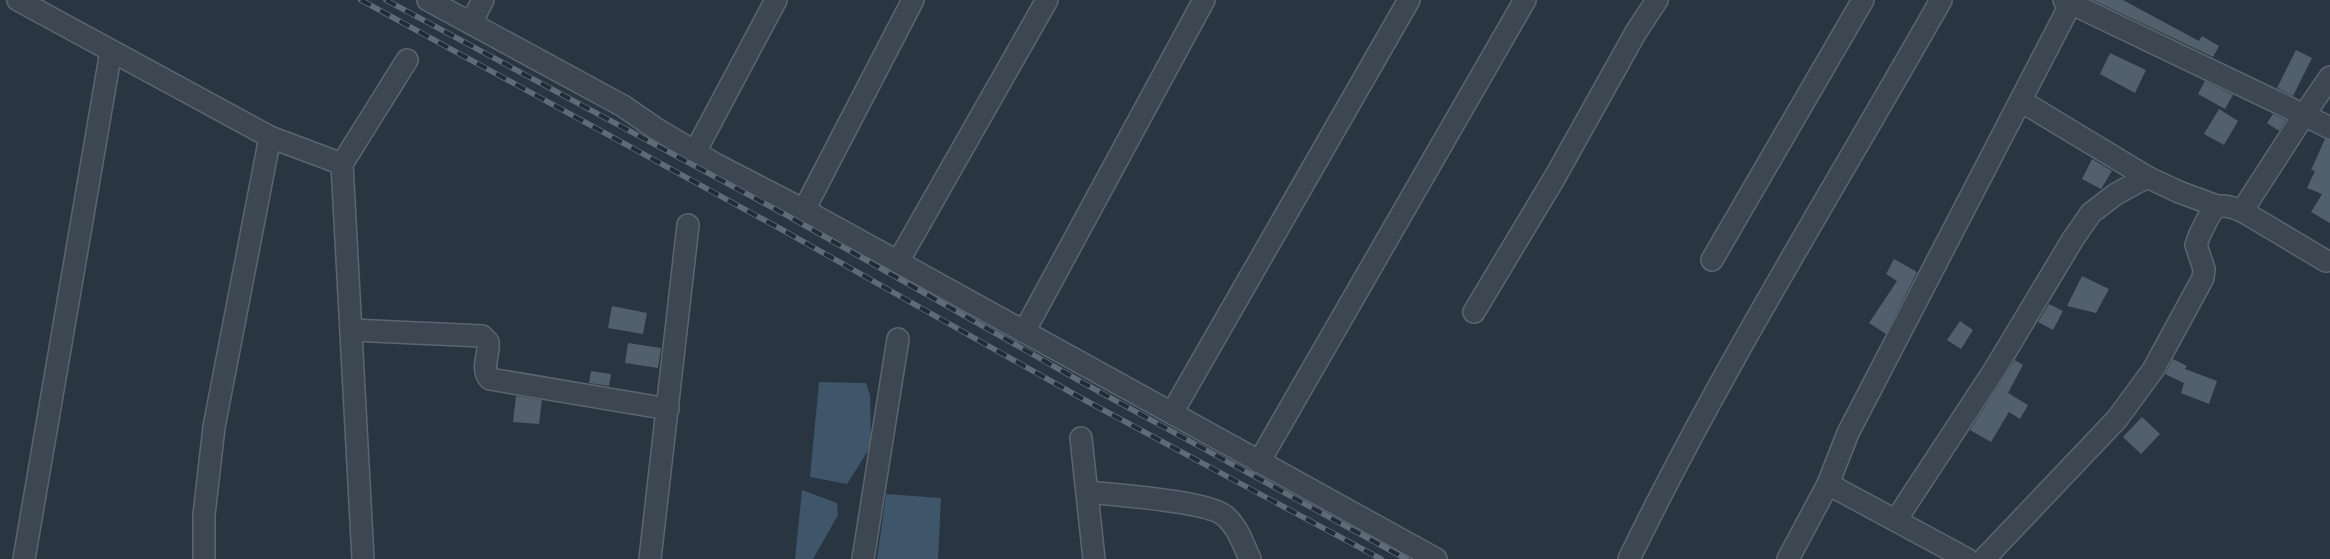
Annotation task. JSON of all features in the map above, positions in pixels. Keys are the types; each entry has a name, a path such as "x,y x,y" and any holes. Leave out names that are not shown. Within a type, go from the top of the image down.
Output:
{"street":[{"path":"18,0 270,137 342,164"},
{"path":"428,0 623,106 695,152 804,210 1436,559"},
{"path":"470,23 483,0"},
{"path":"695,152 776,0"},
{"path":"804,210 913,0"},
{"path":"898,262 1047,0"},
{"path":"1024,332 1204,0"},
{"path":"1172,414 1409,0"},
{"path":"1259,462 1525,0"},
{"path":"1474,312 1555,177 1636,32 1657,0"},
{"path":"1712,260 1863,0"},
{"path":"1629,559 1661,492 1708,407 1941,0"},
{"path":"1788,559 1828,484 1848,433 2021,101 2068,2 2330,128"},
{"path":"24,559 110,50"},
{"path":"363,559 342,164 406,60"},
{"path":"2242,211 2330,77"},
{"path":"2021,101 2147,177 2179,192 2217,206 2228,206 2242,211 2326,261"},
{"path":"204,559 204,515 214,427 270,137"},
{"path":"1896,520 1995,369 2073,238 2091,213 2116,194 2147,177"},
{"path":"1984,559 2118,419 2153,370 2203,278 2204,269 2196,245 2211,211 2217,206"},
{"path":"650,559 688,225"},
{"path":"351,330 482,336 488,342 485,369 486,375 490,379 668,409"},
{"path":"863,559 898,339"},
{"path":"1081,438 1094,559"},
{"path":"1828,484 1967,559"},
{"path":"1088,492 1205,506 1224,515 1238,531 1250,559"}],"water":[{"path":"819,382 866,383 870,395 871,446 847,484 810,477"},
{"path":"802,490 837,503 838,515 813,559 795,559"},
{"path":"886,494 941,498 938,559 877,559"}],"building":[{"path":"2093,0 2123,0 2199,41 2202,36 2219,46 2213,57"},
{"path":"2296,50 2312,58 2293,96 2277,88"},
{"path":"2110,53 2146,70 2135,93 2100,74"},
{"path":"2205,81 2233,95 2225,109 2198,94"},
{"path":"2219,109 2238,121 2224,145 2204,134"},
{"path":"2273,114 2286,120 2279,131 2267,123"},
{"path":"2325,139 2330,140 2330,223 2311,212 2322,194 2307,188 2315,171 2311,170"},
{"path":"2092,159 2112,171 2101,189 2082,179"},
{"path":"1894,259 1917,272 1886,334 1869,323 1897,281 1886,274"},
{"path":"2082,276 2109,289 2096,313 2067,306"},
{"path":"2049,304 2063,311 2053,330 2038,322"},
{"path":"612,306 647,313 643,334 608,328"},
{"path":"1960,321 1973,330 1961,349 1947,340"},
{"path":"628,343 661,348 658,368 625,363"},
{"path":"2173,359 2187,366 2185,369 2217,381 2209,404 2181,393 2184,383 2165,374"},
{"path":"2015,360 2023,365 2008,393 2028,405 2020,419 2009,412 1991,442 1970,430"},
{"path":"591,371 611,374 609,386 589,383"},
{"path":"516,396 542,400 539,424 513,422"},
{"path":"2142,417 2160,434 2141,454 2123,437"}],"railway":[{"path":"361,0 779,228 1081,398 1381,559"},
{"path":"386,0 788,216 1087,385 1406,559"}]}
